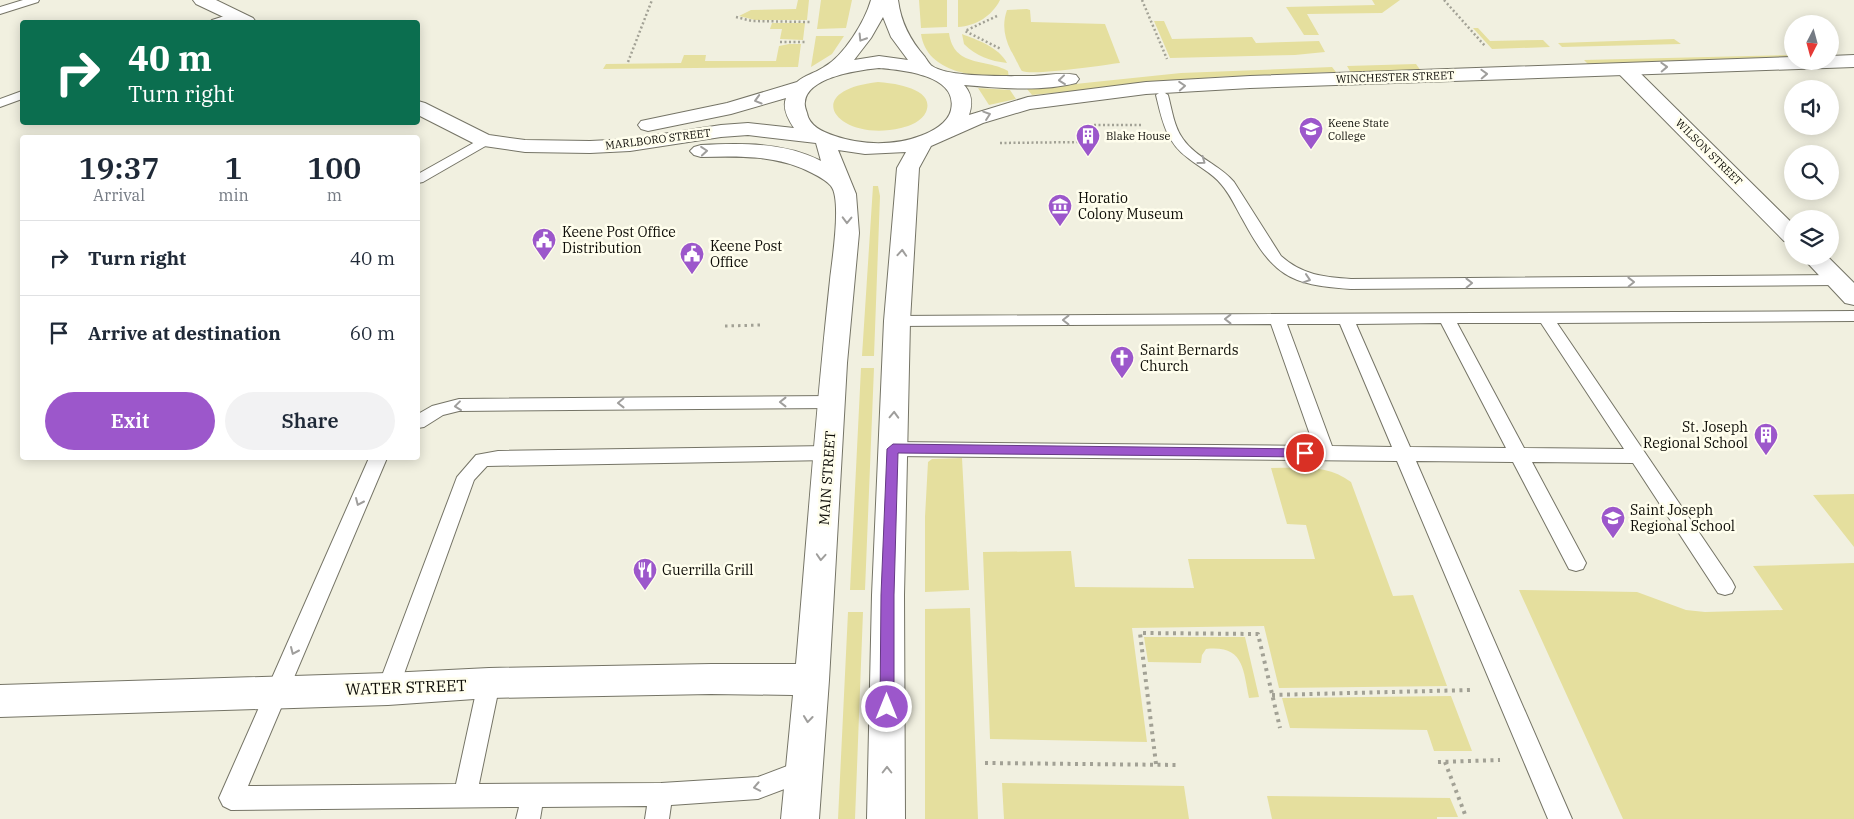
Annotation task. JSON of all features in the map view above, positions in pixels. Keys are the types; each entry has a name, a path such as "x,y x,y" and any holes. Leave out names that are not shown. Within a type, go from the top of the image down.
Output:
{"street":[{"path":"202,0 240,19"},
{"path":"834,69 859,43 873,18 880,0"},
{"path":"889,0 896,31 924,68"},
{"path":"1839,49 1854,48"},
{"name":"WINCHESTER STREET","path":"943,77 1017,83 1207,67 1784,50"},
{"name":"WINCHESTER STREET","path":"820,138 844,146 871,149 898,147 932,138 976,119 1028,103 1146,88 1250,82 1854,60"},
{"path":"834,69 856,64 879,62 924,68 943,77 955,87 962,98 962,110 955,122 932,138 908,168 897,321 888,595 886,819"},
{"name":"MARLBORO STREET","path":"446,120 510,132 571,135 603,132 639,127 730,108 805,86 819,76 834,69"},
{"name":"WILSON STREET","path":"1625,69 1784,228"},
{"path":"805,86 796,97 794,110 804,128 820,138"},
{"name":"MARLBORO STREET","path":"420,108 484,140 525,146 590,147 630,144 733,130 768,130 820,138"},
{"name":"MAIN STREET","path":"800,819 847,234 847,214 841,183 820,138"},
{"path":"484,140 520,154 572,162 610,162 731,149 758,150 785,155 810,164 841,183"},
{"path":"1822,265 1854,297"},
{"name":"WATER STREET","path":"0,701 388,689 489,683 711,679 812,680"}],"lane":[{"path":"0,11 12,2 34,0"},
{"path":"1162,95 1176,139 1184,148 1225,180 1235,192 1265,248 1278,263 1292,274 1311,281 1361,284 1836,280"},
{"path":"0,103 20,96"},
{"path":"420,178 484,140"},
{"path":"897,321 1854,316"},
{"path":"1346,318 1560,819"},
{"path":"1446,318 1576,563"},
{"path":"1546,318 1725,587"},
{"path":"1277,319 1325,453"},
{"path":"420,421 438,410 459,405 832,402"},
{"path":"893,449 1638,456"},
{"path":"388,689 466,477 482,460 498,458 828,453"},
{"path":"377,460 231,798 661,794 758,788 803,771"},
{"path":"465,796 489,683"},
{"path":"656,819 661,794"},
{"path":"528,819 534,795"}],"path":[{"path":"628,62 652,0"},
{"path":"1142,0 1168,62"},
{"path":"1444,0 1491,52"},
{"path":"997,16 965,31 1001,49"},
{"path":"736,17 752,21 810,22"},
{"path":"780,42 806,42"},
{"path":"1085,146 1082,125 1171,125"},
{"path":"996,142 1085,142"},
{"path":"725,326 761,325"},
{"path":"1156,764 1140,633 1258,634 1280,728"},
{"path":"1272,695 1504,689"},
{"path":"1438,762 1534,759"},
{"path":"1445,762 1466,817"},
{"path":"985,763 1180,765"}],"shaded area":[{"path":"798,0 809,0 807,20 755,20 739,16 751,10 796,9"},
{"path":"821,0 852,0 846,28 817,29"},
{"path":"919,0 947,0 947,27 921,28"},
{"path":"958,0 1000,0 993,11 983,19 971,25 958,27"},
{"path":"1372,0 1400,0 1382,13 1307,14 1319,35 1304,35 1286,7 1375,5"},
{"path":"1007,10 1030,10 1031,22 1105,24 1120,63 1053,71 1022,71 1007,41 1005,20"},
{"path":"1154,21 1164,21 1172,39 1252,37 1256,43 1319,41 1325,52 1295,55 1170,58"},
{"path":"772,23 805,23 803,40 780,39 782,29 770,29"},
{"path":"1473,28 1478,28 1490,41 1543,40 1550,47 1492,49"},
{"path":"949,33 952,44 957,52 972,60 1008,71 1009,79 968,74 943,65 925,47 921,34"},
{"path":"962,34 993,48 1007,63 995,61 973,52 964,44"},
{"path":"816,36 844,36 832,54 811,67"},
{"path":"1674,39 1681,44 1562,47 1558,43"},
{"path":"801,44 798,67 603,69 606,64 681,63 684,55 706,55 705,61 776,61 779,46"},
{"path":"1784,55 1784,59 1589,65 1584,60"},
{"path":"1416,64 1421,71 1351,73 1347,66"},
{"path":"1332,67 1336,72 1216,77 1032,95 1027,89 1181,73"},
{"path":"878,82 911,88 919,92 925,97 927,104 924,115 908,126 879,131 860,128 845,122 836,114 833,104 839,95 853,87"},
{"path":"978,88 1010,90 1016,99 989,105"},
{"path":"873,186 878,186 880,196 874,356 862,356"},
{"path":"861,368 874,368 865,590 850,590"},
{"path":"962,458 969,590 925,592 925,517 928,462 932,459"},
{"path":"1271,468 1312,468 1332,472 1351,482 1393,596 1413,595 1447,686 1279,688 1264,626 1132,628 1147,742 990,739 983,552 1071,551 1075,587 1194,588 1188,559 1315,559 1306,525 1287,524"},
{"path":"1854,494 1854,547 1813,495"},
{"path":"1854,563 1854,819 1623,819 1519,590 1637,592 1686,610 1705,612 1783,610 1753,566"},
{"path":"970,608 978,819 925,819 925,609"},
{"path":"848,612 863,612 855,819 838,819"},
{"path":"1144,637 1245,637 1259,697 1249,698 1240,661 1228,651 1206,649 1202,655 1201,663 1148,662"},
{"path":"1451,696 1472,751 1434,751 1427,730 1290,728 1282,698"},
{"path":"1002,783 1184,786 1189,819 1004,819"},
{"path":"1267,796 1450,798 1458,817 1437,817 1437,819 1272,819"}],"place":[{"name":"Keene State College","path":"1311,150"},
{"name":"Blake House","path":"1088,157"},
{"name":"Horatio Colony Museum","path":"1060,227"},
{"name":"Keene Post Office Distribution","path":"544,261"},
{"name":"Keene Post Office","path":"692,275"},
{"name":"Saint Bernards Church","path":"1122,379"},
{"name":"St. Joseph Regional School","path":"1766,456"},
{"name":"Saint Joseph Regional School","path":"1613,539"},
{"name":"Guerrilla Grill","path":"645,591"}],"route":[{"path":"887,707 888,595 893,449 1305,453"}]}
